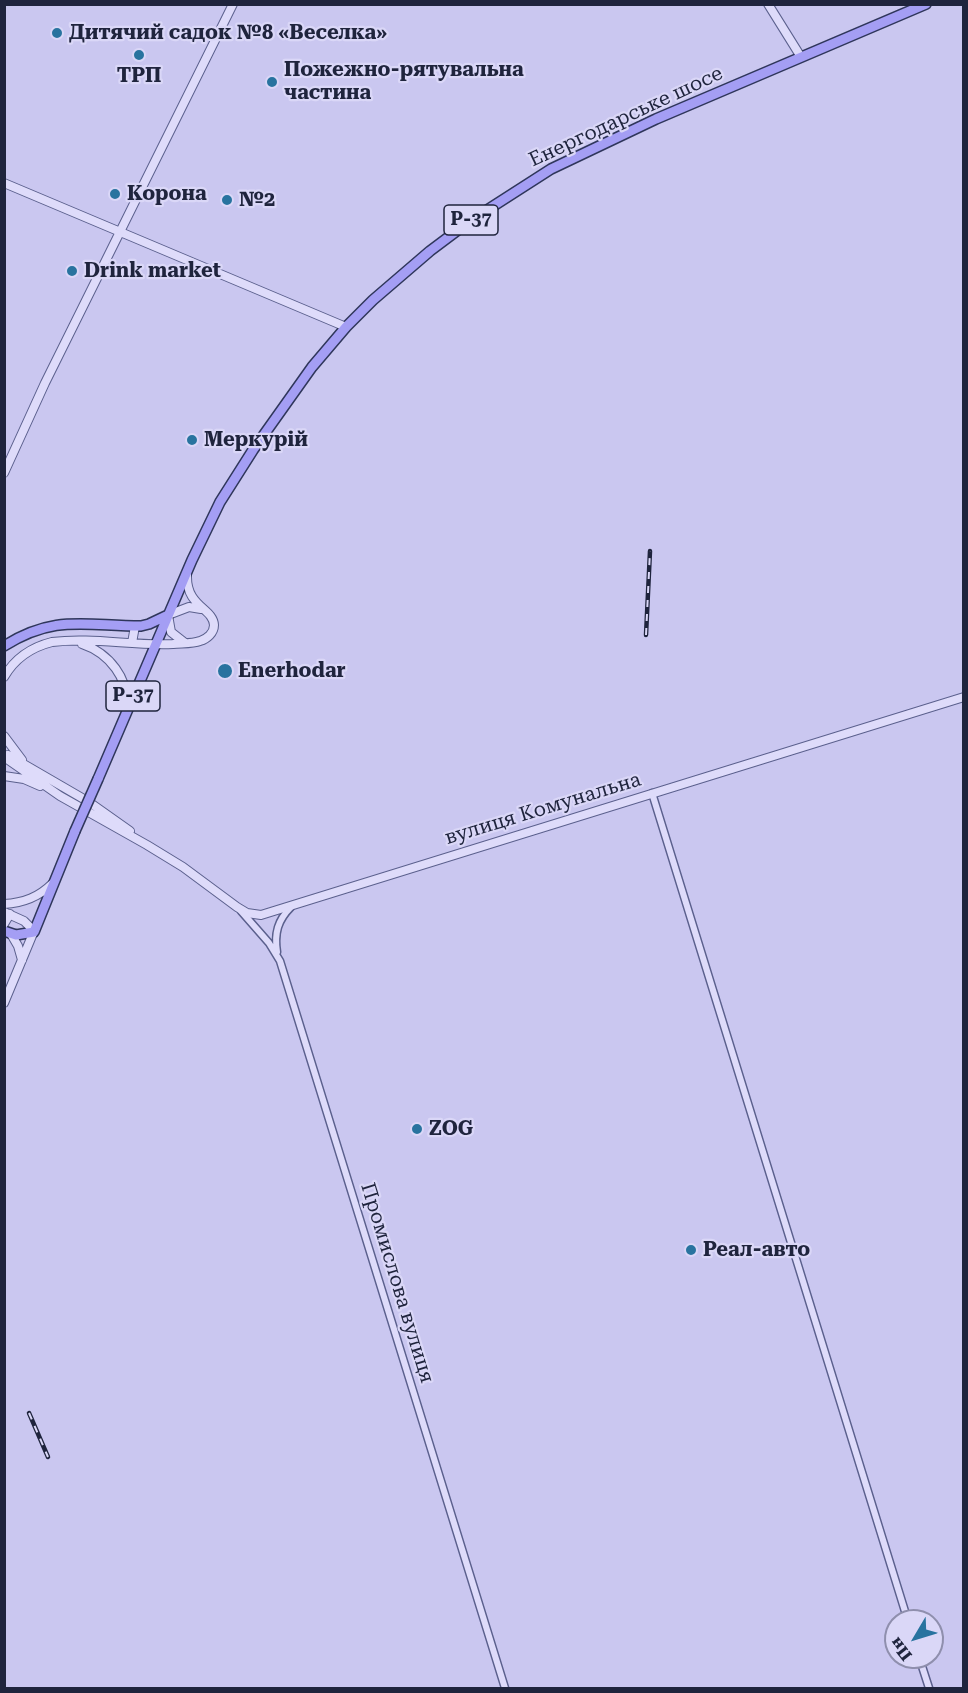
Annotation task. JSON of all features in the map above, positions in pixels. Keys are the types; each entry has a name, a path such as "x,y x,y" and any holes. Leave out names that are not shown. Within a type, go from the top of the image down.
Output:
{"main road":[{"name":"Енергодарське шосе","path":"34,932 126,712 214,513 240,469 286,402 346,327 430,251 470,220 551,169 656,119 926,4"},
{"path":"4,646 34,630 52,625 135,626 149,624 168,615"},
{"path":"8,933 34,932"}],"street":[{"path":"4,473 45,383 233,4"},
{"path":"768,4 801,57"},
{"path":"4,183 346,327"},
{"path":"4,676 15,662 37,646 52,642 155,645 202,641 214,626 212,618 194,601 189,592 187,571"},
{"path":"186,643 171,632 168,615 189,607 204,610"},
{"path":"132,643 135,626"},
{"path":"72,641 93,648 116,668 126,692 126,712"},
{"name":"вулиця Комунальна","path":"147,845 194,875 231,903 247,912 261,915 963,697"},
{"path":"4,736 25,764"},
{"path":"4,755 25,764 99,808 147,845"},
{"path":"4,755 60,796"},
{"path":"4,776 24,779 60,796 147,845"},
{"path":"652,793 904,1609"},
{"path":"4,904 32,898 44,892 54,882"},
{"name":"Промислова вулиця","path":"231,903 255,925 280,961 505,1689"},
{"path":"280,961 276,931 280,919 292,905"},
{"path":"4,924 7,913 28,923 34,932"},
{"name":"Енергодарське шосе","path":"4,1003 34,932"},
{"path":"8,933 18,946 22,961"},
{"path":"923,1669 929,1689"}],"railway":[{"path":"646,635 650,551"},
{"path":"29,1413 48,1457"}],"place":[{"name":"Дитячий садок №8 «Веселка»","path":"57,33"},
{"name":"ТРП","path":"139,55"},
{"name":"Пожежно-рятувальна частина","path":"272,82"},
{"name":"Корона","path":"115,194"},
{"name":"№2","path":"227,200"},
{"name":"Drink market","path":"72,271"},
{"name":"Меркурій","path":"192,440"},
{"name":"Enerhodar","path":"225,671"},
{"name":"ZOG","path":"417,1129"},
{"name":"Реал-авто","path":"691,1250"}]}
